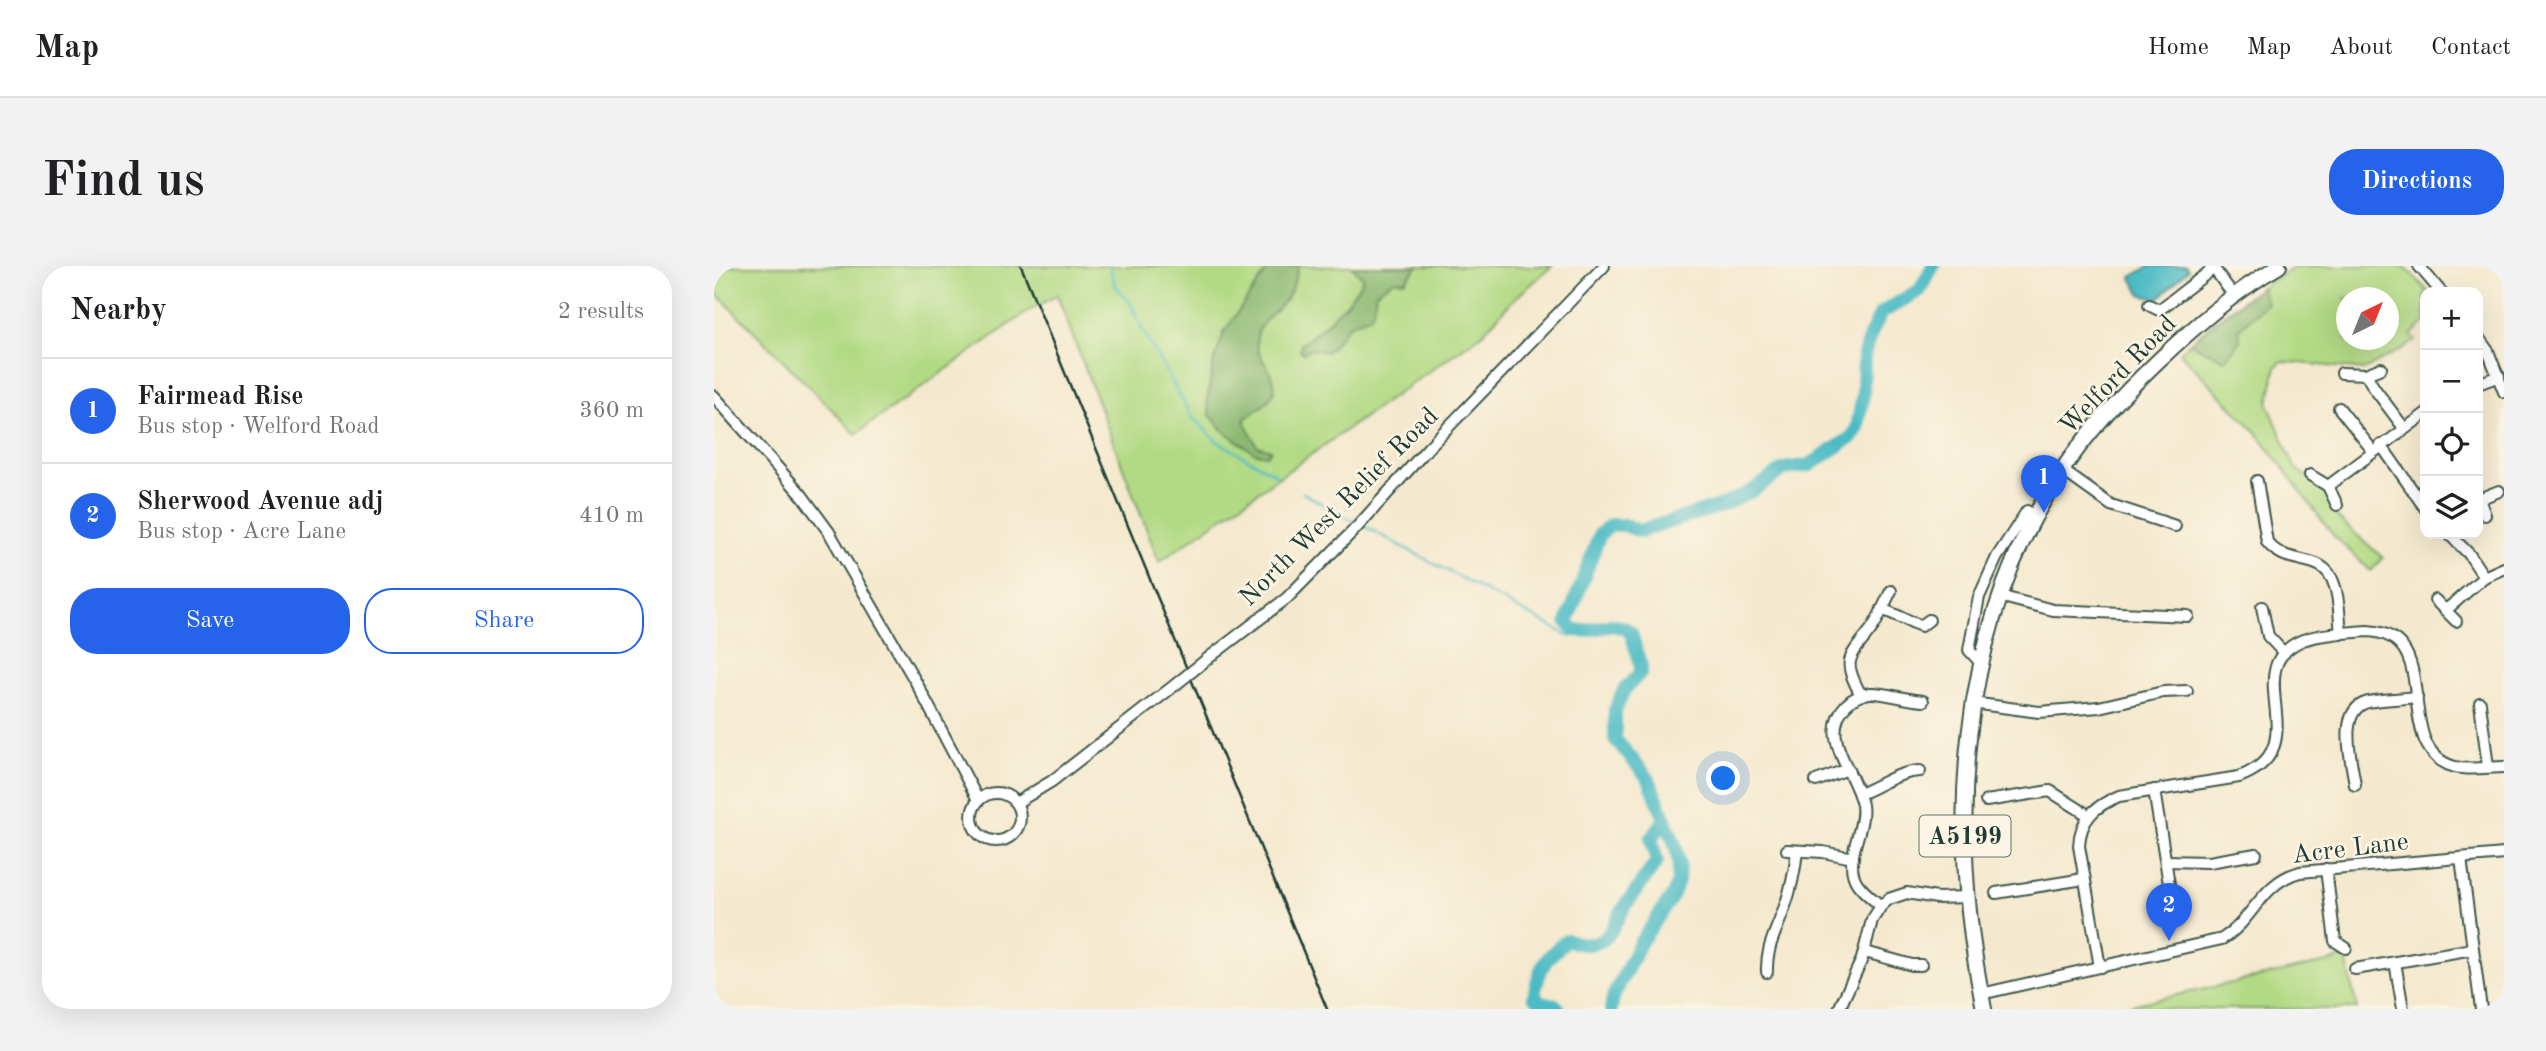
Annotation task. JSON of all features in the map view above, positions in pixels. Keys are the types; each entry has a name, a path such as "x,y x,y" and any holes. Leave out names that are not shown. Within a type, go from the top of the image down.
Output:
{"main road":[{"name":"Welford Road","path":"1983,1002 1967,897 1964,806 1972,703 1998,596 2040,506 2062,470 2092,430 2132,386 2201,321 2279,266"}],"street":[{"name":"North West Relief Road","path":"1016,803 1052,781 1287,598 1604,266"},
{"path":"2419,266 2437,287"},
{"path":"2149,305 2159,310 2213,267 2234,296"},
{"path":"2483,344 2504,392"},
{"path":"2342,373 2367,374 2381,368"},
{"path":"2367,374 2374,388 2404,428"},
{"path":"2483,382 2499,376"},
{"path":"714,396 801,494 828,532 917,684 978,800"},
{"path":"2339,408 2377,448 2420,502"},
{"path":"2328,486 2420,417"},
{"path":"2062,470 2111,505 2175,526"},
{"path":"2310,475 2328,486 2337,505"},
{"path":"2257,481 2267,542 2285,557 2310,560 2325,569 2334,584 2342,634"},
{"path":"2483,497 2499,491"},
{"path":"2483,509 2485,514"},
{"name":"Welford Road","path":"1980,662 1969,650 1979,597 1997,557 2027,511"},
{"path":"2454,539 2469,554 2484,577"},
{"path":"1997,557 2012,562"},
{"path":"2446,610 2484,577 2504,568"},
{"path":"1861,695 1851,673 1852,653 1869,633 1891,591"},
{"path":"1998,596 2053,610 2189,616"},
{"path":"2435,600 2456,621"},
{"path":"2262,607 2268,636 2284,653"},
{"path":"1882,609 1921,626 1929,620"},
{"path":"2100,967 2084,879 2080,839 2088,815 2102,803 2119,796 2239,777 2264,762 2278,738 2273,681 2275,671 2284,653 2305,639 2377,632 2399,644 2410,660 2421,733 2430,751 2446,764 2463,769 2504,767"},
{"path":"1972,703 2039,712 2099,707 2163,692 2187,691"},
{"path":"1881,906 1857,883 1853,872 1853,858 1862,819 1859,794 1836,743 1836,728 1844,708 1861,695 1880,694 1923,701"},
{"path":"2356,785 2348,725 2351,714 2365,703 2417,697"},
{"path":"2480,703 2488,767"},
{"path":"1816,781 1848,769"},
{"path":"1859,794 1899,774 1920,771"},
{"path":"2154,790 2169,884"},
{"path":"1986,801 2050,791 2088,815"},
{"path":"986,794 1010,797 1016,803 1020,810 1020,826 1010,838 994,842 980,835 975,829 972,813 978,800 986,794"},
{"path":"1767,972 1768,950 1794,877 1792,850 1853,858"},
{"path":"2165,861 2209,862 2256,854"},
{"name":"Acre Lane","path":"1983,1002 2100,967 2222,939 2237,928 2269,888 2300,872 2504,854"},
{"path":"2461,858 2481,1009"},
{"path":"2326,869 2335,942 2346,948"},
{"path":"1996,892 2084,879"},
{"path":"1839,1009 1865,952 1872,919 1889,899 1907,893 1937,898 1967,897"},
{"path":"2355,969 2473,949"},
{"path":"1865,952 1912,965 1922,964"},
{"path":"2395,962 2403,1009"}],"green space":[{"path":"714,266 1552,266 1511,302 1482,334 1159,562 1057,295 1027,312 856,434 714,291"},
{"path":"1270,266 1299,266 1290,293 1261,326 1257,339 1261,357 1270,372 1274,388 1266,403 1244,420 1257,446 1271,450 1267,455 1255,453 1226,433 1210,415 1207,400 1213,365 1224,332"},
{"path":"1352,266 1418,266 1405,281 1395,280 1376,292 1373,312 1369,317 1350,324 1330,349 1326,352 1311,349 1303,353 1300,350 1301,344 1336,314 1359,286 1363,278"},
{"path":"2297,266 2404,266 2424,287 2420,287 2420,327 2411,335 2416,341 2364,370 2282,361 2276,367 2268,404 2295,468 2325,488 2338,518 2383,558 2371,571 2333,535 2257,433 2180,353 2220,316"},
{"path":"2261,287 2267,303 2239,329 2240,341 2225,360 2189,343"},
{"path":"2346,958 2357,1009 2113,1009"}],"water":[{"path":"2150,266 2186,266 2188,270 2158,299 2142,295 2131,277"}],"waterway":[{"path":"1110,266 1115,285 1131,304 1143,331 1192,417 1217,441 1278,476"},
{"path":"1611,1009 1613,997 1640,943 1673,895 1678,881 1679,863 1676,847 1649,779 1615,739 1615,710 1624,690 1640,673 1641,667 1631,633 1625,628 1612,625 1583,631 1573,629 1567,622 1600,534 1611,525 1624,525 1640,531 1723,505 1752,491 1784,469 1810,465 1852,437 1857,429 1863,394 1864,355 1869,338 1881,313 1920,290 1933,266"},
{"path":"1303,493 1355,522"},
{"path":"1364,526 1569,636 1577,636 1583,631"},
{"path":"1559,1009 1534,996 1544,964 1567,940 1591,944 1607,936 1657,861 1651,839 1664,821"}],"railway":[{"path":"1021,266 1327,1009"}],"place":[{"name":"Fairmead Rise","path":"2044,513"},
{"name":"Sherwood Avenue adj","path":"2169,941"}]}
